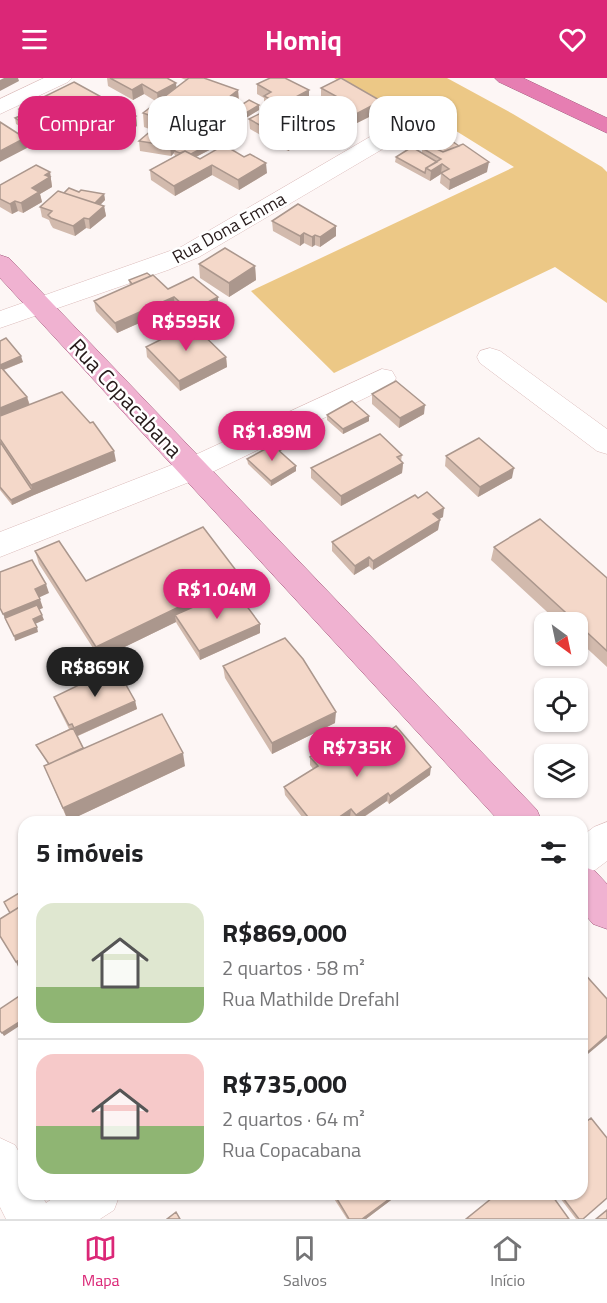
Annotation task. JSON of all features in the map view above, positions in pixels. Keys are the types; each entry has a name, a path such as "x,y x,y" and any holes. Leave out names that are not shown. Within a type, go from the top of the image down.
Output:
{"highway":[{"path":"506,78 607,126"},
{"path":"547,78 607,106"}],"main road":[{"name":"Rua Copacabana","path":"0,263 518,816"},
{"path":"588,890 607,911"}],"street":[{"path":"0,107 61,78"},
{"name":"Rua Dona Emma","path":"0,320 190,252 369,147"},
{"path":"490,357 607,444"},
{"path":"0,545 192,469 382,378"},
{"path":"588,853 607,839"},
{"path":"0,1160 18,1195"},
{"path":"20,1200 30,1219"},
{"path":"62,1219 89,1200"}],"shaded area":[{"path":"334,78 447,78 602,167 607,172 607,303 555,267 334,373 251,291 514,167 457,132 457,96 369,96 369,101"}],"building":[{"path":"110,78 167,78 176,83 157,93 142,84 132,90"},
{"path":"189,78 204,78 238,90 230,96 165,96"},
{"path":"270,78 285,78 309,90 298,96 264,96 271,92 257,84"},
{"path":"341,78 372,96 369,96 369,107 357,113 357,96 336,96 321,88"},
{"path":"74,82 100,96 45,96"},
{"path":"249,100 259,105 247,112"},
{"path":"259,114 259,125 249,119"},
{"path":"0,122 18,134 18,142 0,151"},
{"path":"148,133 148,142 139,141"},
{"path":"463,144 489,162 450,180 441,173 449,169 442,164 431,171 426,168 441,159 425,150 443,152 457,150 457,146"},
{"path":"199,150 191,154 185,151 180,153 174,151"},
{"path":"215,150 232,150 244,157 250,154 266,163 238,180 212,165 174,186 150,170 185,151 200,159"},
{"path":"407,150 417,150 437,162 426,168 425,173 396,157"},
{"path":"36,165 50,172 45,175 50,177 32,188 39,192 21,203 15,201 10,204 0,199 0,185"},
{"path":"69,188 79,192 81,190 104,194 95,203 64,193"},
{"path":"58,191 104,206 89,219 84,218 73,226 51,218 48,215 52,211 40,207"},
{"path":"298,204 336,226 320,237 315,235 312,237 304,233 300,236 272,221"},
{"path":"225,248 255,266 229,283 199,264"},
{"path":"147,273 151,276 132,284 129,280"},
{"path":"153,275 168,289 193,277 218,297 190,311 174,297 115,323 94,301"},
{"path":"192,324 226,357 179,381 146,347"},
{"path":"6,338 21,356 0,365 0,341"},
{"path":"0,366 27,397 0,408"},
{"path":"396,381 425,405 400,418 372,394"},
{"path":"62,392 90,423 93,422 114,451 31,485 0,439 0,416"},
{"path":"352,401 369,416 343,429 327,415"},
{"path":"380,434 402,455 397,457 403,463 341,496 311,468"},
{"path":"479,438 514,468 480,487 446,456"},
{"path":"0,442 32,490 11,500 0,487"},
{"path":"278,442 282,445 276,448 296,466 271,481 247,459"},
{"path":"427,492 444,508 433,514 440,520 373,561 369,557 355,566 332,542 415,495 418,498"},
{"path":"540,519 607,578 607,651 588,633 588,612 565,612 494,547"},
{"path":"203,527 241,577 96,647 35,551 59,541 86,581"},
{"path":"32,560 46,584 35,589 40,599 3,614 0,608 0,572"},
{"path":"234,589 260,624 199,651 175,615"},
{"path":"37,605 42,615 33,619 37,627 14,636 5,618"},
{"path":"285,638 303,659 336,712 272,743 223,666"},
{"path":"116,667 135,701 74,728 72,724 69,725 54,697"},
{"path":"162,714 183,753 63,808 44,766"},
{"path":"396,726 431,767 390,796 388,793 356,815 351,809 341,816 307,816 284,787 318,766 310,757 329,744 346,762"},
{"path":"73,728 83,748 49,764 36,745"},
{"path":"18,894 18,908 10,913 4,902"},
{"path":"18,908 18,961 16,962 0,936 0,919"},
{"path":"588,978 607,999 607,1035 588,1052"},
{"path":"18,997 18,1023 2,1033 0,1031 0,1009"},
{"path":"591,1118 607,1138 607,1198 583,1219 579,1219 565,1200 588,1200 588,1120"},
{"path":"338,1200 388,1200 362,1219 349,1219"},
{"path":"490,1200 555,1200 569,1219 466,1219"},
{"path":"607,1210 607,1219 596,1219"},
{"path":"176,1212 180,1219 167,1219"}]}
